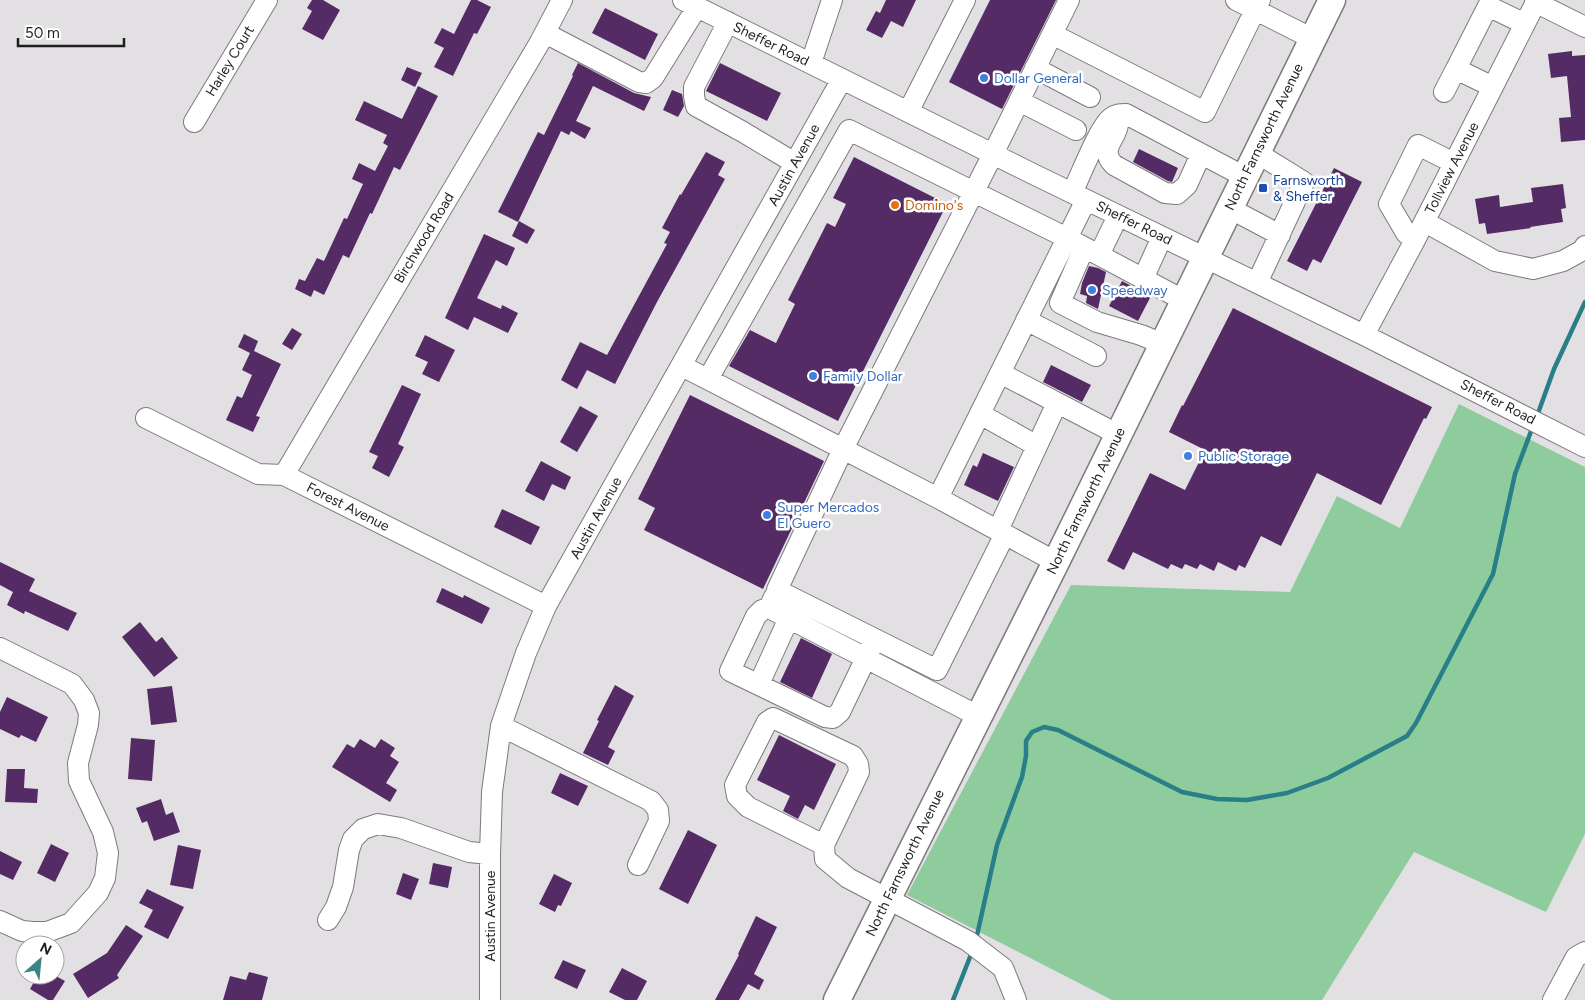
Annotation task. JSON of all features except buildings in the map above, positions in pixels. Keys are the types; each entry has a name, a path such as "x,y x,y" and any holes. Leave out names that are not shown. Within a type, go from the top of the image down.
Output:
{"main road":[{"name":"North Farnsworth Avenue","path":"837,1000 1119,435 1332,0"}],"street":[{"name":"Harley Court","path":"194,122 267,0"},
{"name":"Birchwood Road","path":"284,475 545,33 562,0"},
{"path":"811,63 832,0"},
{"path":"908,112 964,0"},
{"path":"875,639 840,712 833,718 825,717 730,671 756,616 773,599 843,449 974,193 1069,0"},
{"path":"1236,0 1257,5 1313,39"},
{"path":"1536,1 1585,27"},
{"name":"Tollview Avenue","path":"1364,335 1420,231 1536,1"},
{"path":"545,33 639,82 646,83 653,78 690,4"},
{"name":"Sheffer Road","path":"690,4 1118,216 1364,335 1585,447"},
{"path":"1052,34 1205,112 1257,5"},
{"path":"1444,92 1488,6 1525,24"},
{"path":"728,22 694,87 696,106 795,163"},
{"path":"1035,68 1090,97"},
{"path":"1456,69 1493,87"},
{"name":"Austin Avenue","path":"490,1000 492,792 501,726 526,653 546,606 842,79"},
{"path":"1019,101 1076,130"},
{"path":"1118,114 1118,127 1110,141 1107,154 1109,160 1114,165 1165,193 1177,194 1186,185 1201,154"},
{"path":"1163,344 1141,335 1097,322 1060,303 1083,247 1079,196 1102,128 1110,119 1118,114 1126,114 1245,177"},
{"path":"708,379 848,130 1083,247 1185,301"},
{"path":"1454,163 1418,145 1389,204 1406,232 1420,231 1495,261 1533,268 1563,261 1583,250 1585,246"},
{"path":"1257,153 1304,182 1257,283"},
{"path":"780,190 806,205"},
{"path":"1229,208 1280,235"},
{"path":"938,498 1043,286 1118,216"},
{"path":"1143,279 1162,237"},
{"path":"728,283 754,298"},
{"path":"1043,286 1063,295"},
{"path":"1026,320 1096,356"},
{"path":"682,366 938,498 1056,562"},
{"path":"1000,373 1119,435"},
{"path":"773,599 875,639 938,670 1057,403"},
{"path":"980,414 1037,446"},
{"name":"Forest Avenue","path":"146,418 258,474 284,475 546,606"},
{"path":"773,599 789,618 978,716"},
{"path":"759,684 789,618"},
{"path":"0,648 72,684 84,700 89,713 88,725 78,763 79,781 103,832 108,853 105,878 98,893 71,923 47,932 22,932 0,922"},
{"path":"824,845 748,806 737,796 735,785 767,722 773,718 853,756 858,764 860,772 824,845 825,859 848,878 976,947 1003,968 1016,1000"},
{"path":"501,726 652,801 658,810 659,821 638,865"},
{"path":"328,920 336,907 343,887 349,850 353,839 363,829 378,824 401,828 469,852 490,854"},
{"path":"1553,1000 1576,957 1585,952"}],"green space":[{"path":"1459,404 1585,467 1585,834 1546,912 1414,852 1322,1000 1112,1000 907,895 1071,585 1290,592 1337,496 1400,528"}],"waterway":[{"path":"1537,416 1554,369 1585,302"},
{"path":"976,940 997,845 1022,777 1026,756 1026,741 1032,732 1044,727 1058,730 1182,792 1217,799 1247,800 1287,793 1328,778 1407,736 1416,723 1493,574 1515,474 1533,426"},
{"path":"953,1000 972,952"}],"place":[{"name":"Dollar General","path":"984,78"},
{"name":"Farnsworth & Sheffer","path":"1263,188"},
{"name":"Domino's","path":"895,205"},
{"name":"Speedway","path":"1092,290"},
{"name":"Family Dollar","path":"813,376"},
{"name":"Public Storage","path":"1188,456"},
{"name":"Super Mercados El Guero","path":"767,515"}]}
